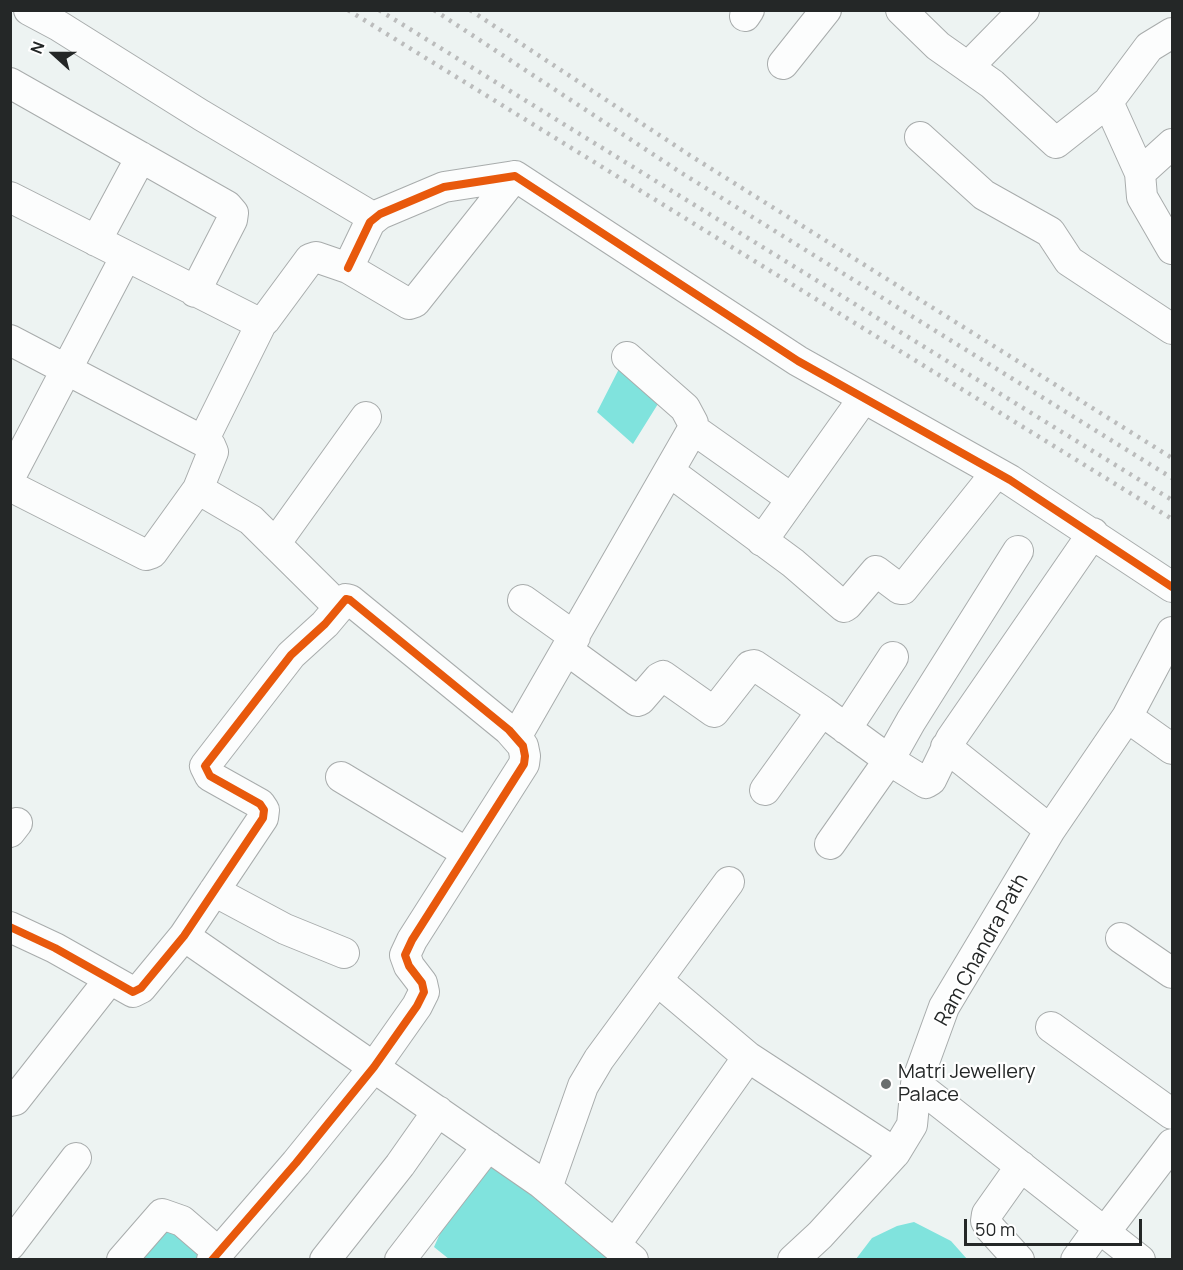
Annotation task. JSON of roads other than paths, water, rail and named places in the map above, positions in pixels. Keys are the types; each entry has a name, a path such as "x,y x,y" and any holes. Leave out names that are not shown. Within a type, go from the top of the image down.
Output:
{"street":[{"path":"29,10 374,218"},
{"path":"783,64 826,10"},
{"path":"968,67 1024,10"},
{"path":"901,11 938,46 992,84 1056,143 1108,102 1149,47 1173,33"},
{"path":"10,83 227,206 233,213 232,220 195,292"},
{"path":"1108,102 1140,173 1142,197 1173,249"},
{"path":"920,137 984,195 1050,232 1069,261 1173,329"},
{"path":"1140,173 1173,144"},
{"path":"96,241 141,157"},
{"path":"203,441 261,324 310,259 316,257 348,268 409,304 416,302 515,176"},
{"path":"348,268 374,218 444,187 515,176 798,361 996,473 1173,587"},
{"path":"10,197 261,324"},
{"path":"10,477 126,256"},
{"path":"10,340 203,441 210,445 213,452 198,489 152,553 146,555 10,486"},
{"path":"516,737 693,429 693,423 685,408 627,357"},
{"path":"762,541 863,399"},
{"path":"275,544 366,417"},
{"path":"693,429 792,499"},
{"path":"670,472 793,563 844,607 876,571 903,589 996,473"},
{"path":"198,489 251,520 338,606"},
{"path":"523,600 637,701 663,676 714,712 750,666 754,665 889,760 926,783 931,780 946,747 1093,534"},
{"path":"830,844 889,760 1018,551"},
{"path":"10,927 55,948 133,992 141,988 183,936 264,818 264,810 260,804 210,776 205,766 291,655 325,624 346,598 516,737 523,746 524,764 408,948 405,955 409,966 422,983 424,992 417,1006 374,1067 296,1163 215,1256 182,1221 162,1214 122,1260"},
{"name":"Ram Chandra Path","path":"793,1260 820,1235 895,1153 912,1125 916,1084 944,1008 1050,830 1127,717 1173,632"},
{"path":"765,790 893,657"},
{"path":"1127,717 1173,749"},
{"path":"946,747 1050,830"},
{"path":"341,777 467,853"},
{"path":"547,1188 583,1086 599,1059 729,882"},
{"path":"214,891 285,929 344,953"},
{"path":"183,936 547,1188 624,1252 748,1058"},
{"path":"1121,938 1173,973"},
{"path":"10,1101 15,1100 110,979"},
{"path":"658,981 748,1058 895,1153"},
{"path":"1051,1027 1173,1114"},
{"path":"916,1084 1102,1230 1134,1258"},
{"path":"325,1260 400,1165 438,1111"},
{"path":"1076,1260 1173,1144"},
{"path":"400,1260 488,1146"},
{"path":"10,1245 76,1158"},
{"path":"1019,1260 986,1221 987,1214 1021,1166"}],"water":[{"path":"623,361 666,391 633,444 597,412"},
{"path":"485,1159 541,1192 614,1259 449,1259 434,1247 442,1229"},
{"path":"914,1222 951,1241 967,1259 856,1259 872,1238 897,1226"},
{"path":"173,1228 203,1259 134,1260 150,1233"}],"railway":[{"path":"348,10 1172,519"},
{"path":"379,10 1172,500"},
{"path":"434,10 680,172 1172,478"},
{"path":"470,10 691,156 1172,458"}],"place":[{"name":"Matri Jewellery Palace","path":"886,1084"}]}
